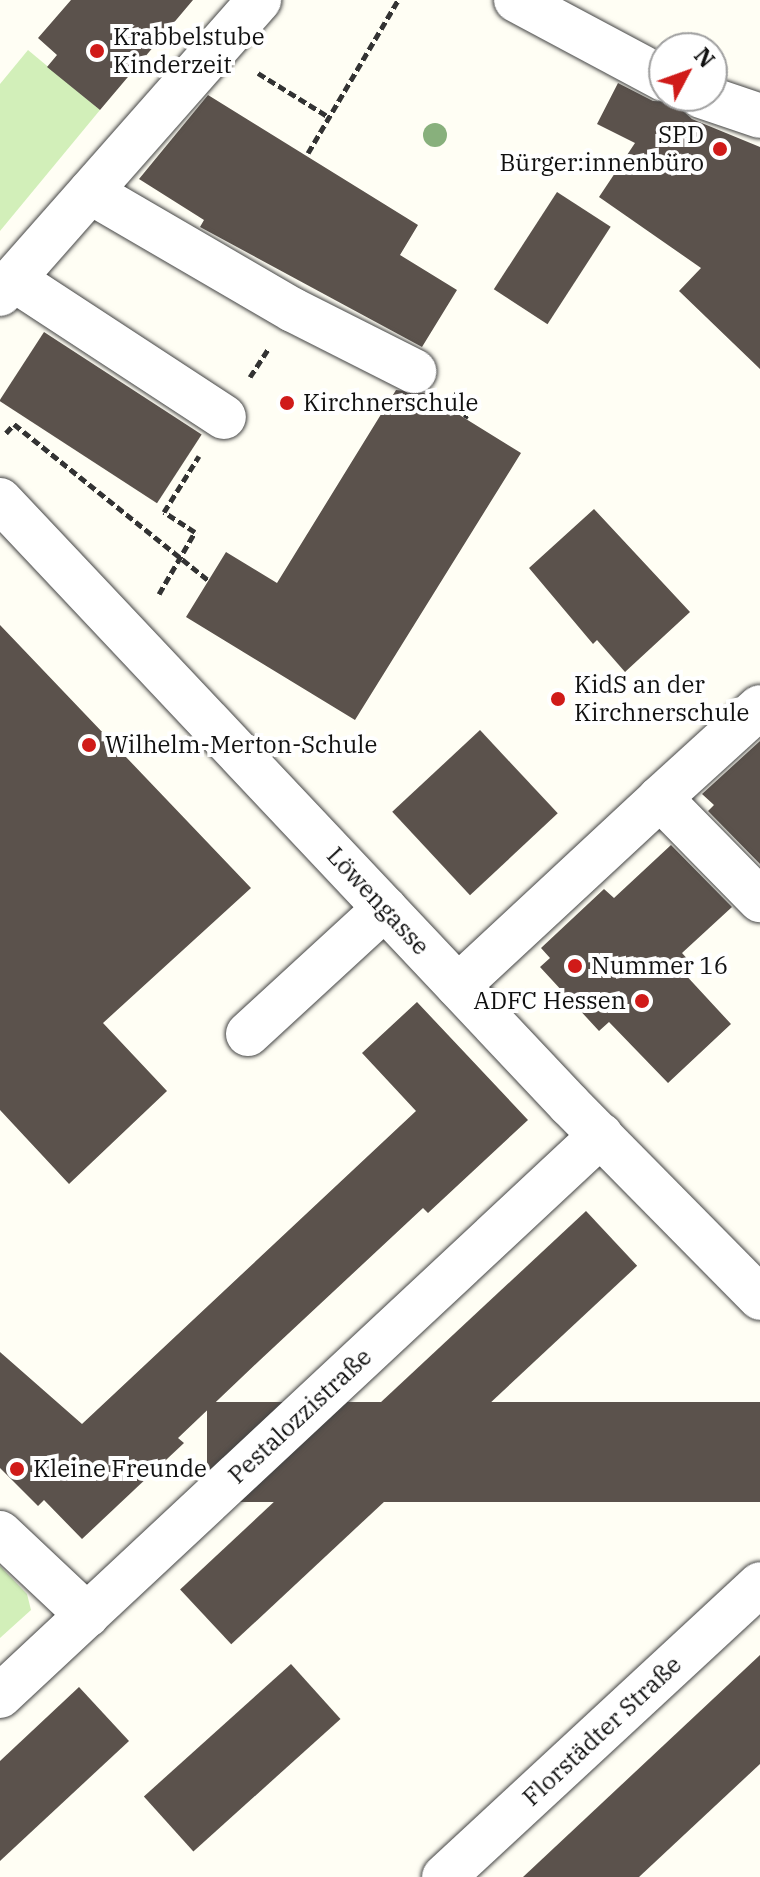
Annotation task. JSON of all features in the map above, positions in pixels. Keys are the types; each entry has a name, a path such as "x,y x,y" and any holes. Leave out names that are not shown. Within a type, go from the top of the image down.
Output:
{"street":[{"path":"224,417 7,287 259,0"},
{"path":"516,0 648,70"},
{"path":"728,105 760,116"},
{"path":"90,192 293,310 426,379"},
{"name":"Löwengasse","path":"0,500 458,986 760,1298"},
{"path":"458,986 760,707"},
{"path":"660,798 760,900"},
{"path":"248,1034 385,908"},
{"name":"Pestalozzistraße","path":"0,1696 601,1135"},
{"path":"0,1533 87,1615"},
{"name":"Florstädter Straße","path":"444,1877 760,1584"}],"path":[{"path":"308,153 398,0"},
{"path":"216,47 329,117"},
{"path":"426,379 473,405 465,418"},
{"path":"6,433 14,424 209,581"},
{"path":"159,594 195,532 164,512 167,506"}],"green space":[{"path":"28,50 100,110 0,231 0,84"},
{"path":"0,1566 27,1594 31,1610 0,1638"}],"building":[{"name":"Krabbelstube Kinderzeit","path":"71,0 193,0 100,110 47,67 57,55 38,38"},
{"path":"618,83 648,98 648,112 684,112 692,119 760,147 760,369 679,291 701,268 599,197 635,143 597,124"},
{"path":"208,95 418,225 400,255 457,290 422,347 200,227 204,220 139,179"},
{"path":"557,192 611,227 547,324 494,289"},
{"path":"44,332 202,434 157,503 0,401"},
{"path":"396,390 424,393 521,453 355,720 186,617 226,552 277,583"},
{"path":"594,509 690,612 625,672 597,640 593,644 529,568"},
{"name":"Wilhelm-Merton-Schule","path":"0,625 251,888 103,1023 167,1091 69,1184 0,1110"},
{"name":"KidS an der Kirchnerschule","path":"480,730 558,813 470,895 392,812"},
{"path":"760,741 760,864 708,811 714,805 702,794"},
{"path":"671,845 732,907 682,953 691,963 682,971 731,1024 668,1083 609,1022 599,1031 540,967 550,958 541,948 604,889 614,898"},
{"path":"417,1002 528,1120 428,1213 423,1208 259,1361 178,1438 184,1443 82,1539 44,1500 38,1506 0,1468 0,1352 82,1424 416,1111 362,1053"},
{"path":"586,1211 637,1266 231,1644 180,1590"},
{"path":"207,1402 760,1402 760,1502 207,1502"},
{"path":"760,1655 760,1764 639,1877 523,1877"},
{"path":"291,1664 341,1719 193,1851 144,1796"},
{"path":"79,1687 129,1741 0,1861 0,1761"}],"place":[{"name":"Krabbelstube Kinderzeit","path":"97,51"},
{"name":"SPD Bürger:innenbüro","path":"720,149"},
{"name":"Kirchnerschule","path":"287,403"},
{"name":"KidS an der Kirchnerschule","path":"558,699"},
{"name":"Wilhelm-Merton-Schule","path":"89,745"},
{"name":"Nummer 16","path":"575,966"},
{"name":"ADFC Hessen","path":"642,1001"},
{"name":"Kleine Freunde","path":"17,1469"}]}
